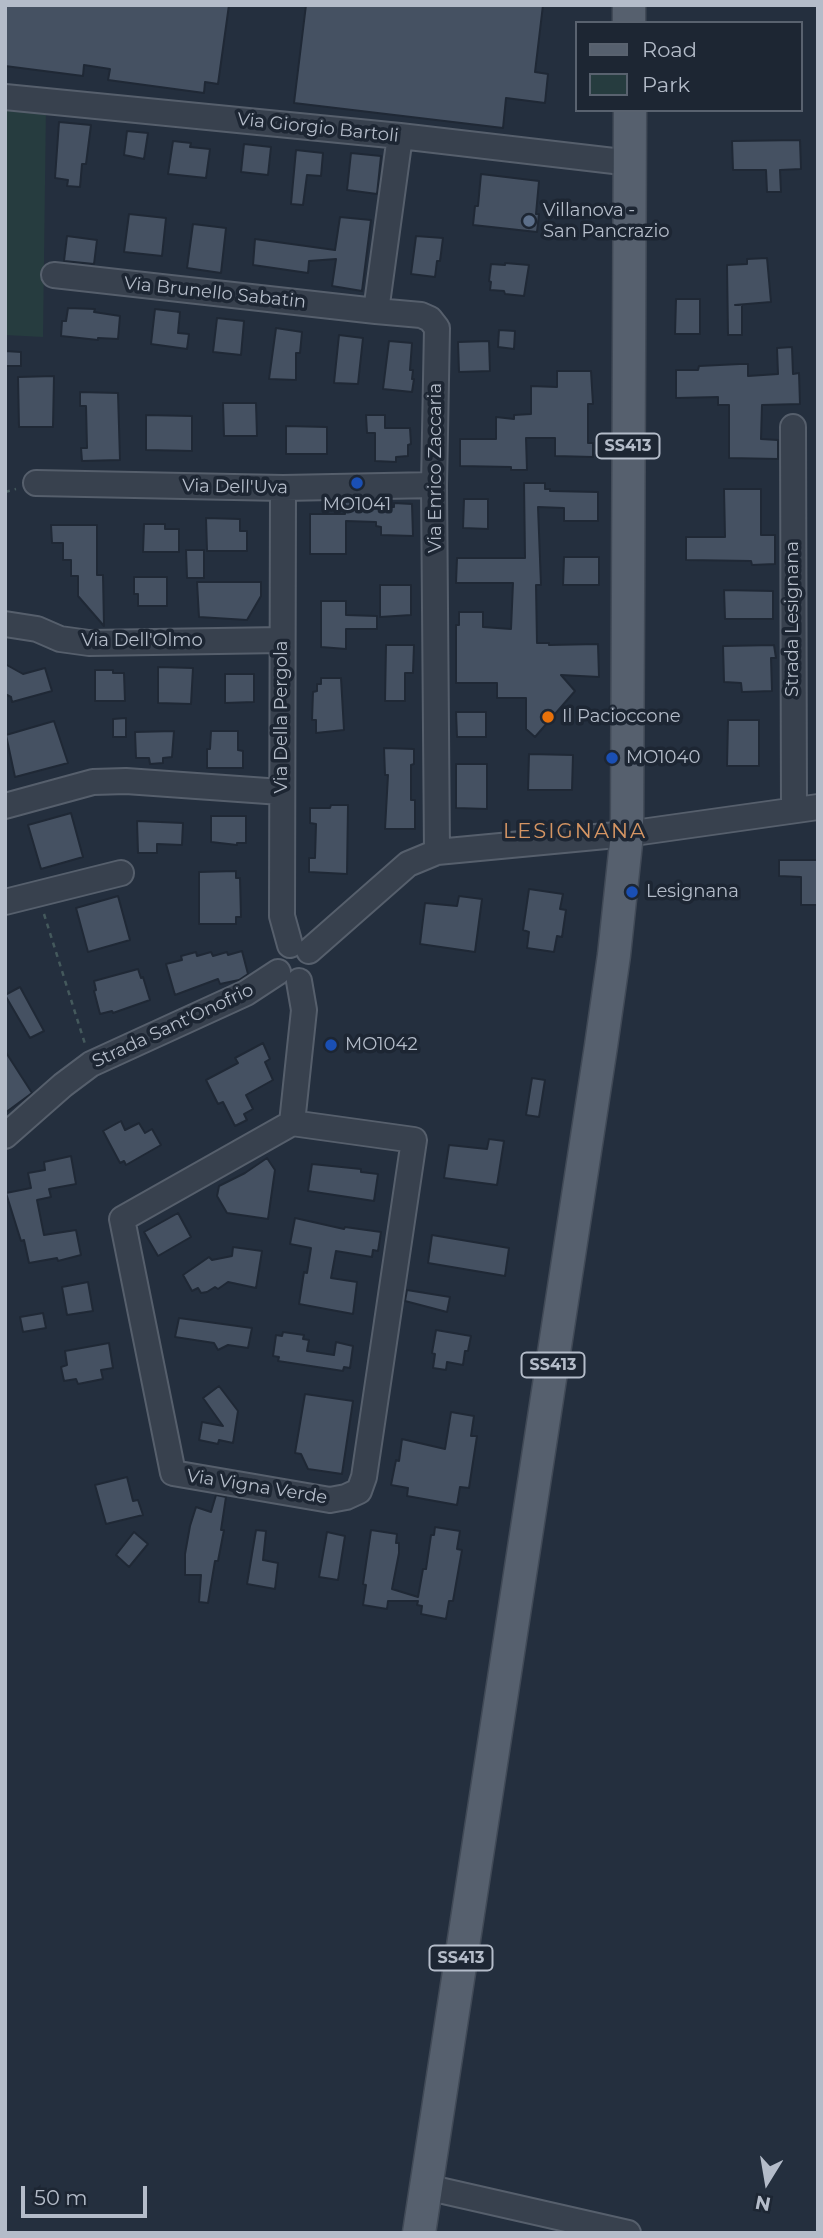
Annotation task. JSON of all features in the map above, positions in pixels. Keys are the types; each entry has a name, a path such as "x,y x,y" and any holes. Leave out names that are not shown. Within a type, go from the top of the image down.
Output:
{"main road":[{"name":"SS413","path":"419,2233 601,1046 627,834 630,112"}],"street":[{"name":"Via Giorgio Bartoli","path":"5,97 400,136 631,163"},
{"path":"376,311 400,136"},
{"name":"Via Brunello Sabatin","path":"54,275 376,311"},
{"name":"Via Enrico Zaccaria","path":"376,311 421,315 430,319 437,328 437,852"},
{"name":"Strada Lesignana","path":"627,834 806,809 793,427"},
{"name":"Via Dell'Uva","path":"36,483 283,488 435,485"},
{"name":"Via Della Pergola","path":"283,488 282,916 299,948"},
{"name":"Via Dell'Olmo","path":"5,624 37,629 60,639 89,643 282,640"},
{"path":"5,806 93,782 126,781 281,792"},
{"path":"292,1123 304,1010 288,977 276,961 280,950 299,948 408,864 437,852 627,834"},
{"path":"5,902 121,873"},
{"name":"Strada Sant'Onofrio","path":"5,1136 91,1064 246,993 288,977"},
{"name":"Via Vigna Verde","path":"292,1123 414,1140 364,1477 359,1490 346,1497 330,1500 173,1474 122,1219 292,1123"},
{"path":"426,2187 628,2233"}],"path":[{"path":"38,894 91,1064"}],"green space":[{"path":"5,103 46,106 43,337 5,335"}],"building":[{"path":"5,5 229,5 218,84 205,82 204,93 108,80 110,69 84,65 83,76 5,66"},
{"path":"306,5 543,5 535,72 548,74 545,103 506,98 503,128 294,103"},
{"path":"59,122 91,125 80,187 67,186 68,180 55,178"},
{"path":"127,131 148,133 144,159 124,155"},
{"path":"800,140 801,169 780,170 781,192 767,192 766,170 733,170 732,141"},
{"path":"173,141 191,143 190,147 210,149 206,178 168,174"},
{"path":"244,144 271,147 268,175 241,172"},
{"path":"296,150 323,153 321,176 307,175 303,205 291,204"},
{"path":"351,153 381,156 377,194 347,190"},
{"path":"481,174 539,181 537,232 473,225"},
{"path":"129,214 166,218 162,256 124,252"},
{"path":"340,217 371,220 362,291 332,286 336,259 309,261 308,273 253,265 255,239 335,250"},
{"path":"193,224 226,228 221,273 187,268"},
{"path":"67,236 97,240 94,264 64,261"},
{"path":"416,236 443,238 435,277 411,274"},
{"path":"767,258 771,302 735,305 742,305 742,335 728,335 727,265 747,264 747,259"},
{"path":"491,264 529,265 524,296 490,290"},
{"path":"676,299 700,299 700,334 675,334"},
{"path":"68,308 95,309 94,312 120,316 118,339 61,336 62,321 66,321"},
{"path":"155,309 180,312 178,333 189,334 187,349 151,344"},
{"path":"217,318 244,321 241,355 213,352"},
{"path":"276,328 302,332 300,353 296,353 296,380 269,379"},
{"path":"499,330 515,331 514,349 498,347"},
{"path":"339,335 363,338 358,384 334,383"},
{"path":"389,341 412,343 412,392 383,389"},
{"path":"489,341 490,371 459,372 458,342"},
{"path":"792,347 793,374 799,373 800,404 762,405 761,439 778,440 778,459 729,458 729,405 718,405 718,397 676,398 676,370 748,364 748,376 778,374 777,348"},
{"path":"5,351 21,352 21,366 5,366"},
{"path":"557,371 591,371 593,404 588,404 588,443 593,443 593,457 555,456 555,438 526,438 527,470 460,466 460,439 496,439 496,417 514,419 514,415 531,414 531,386 557,387"},
{"path":"54,376 53,427 19,427 18,377"},
{"path":"80,392 118,393 120,460 82,461 81,448 87,448 86,406 80,406"},
{"path":"223,403 256,403 257,436 224,436"},
{"path":"146,415 192,416 192,451 146,450"},
{"path":"366,415 385,415 385,428 410,428 411,444 408,445 408,456 396,457 396,462 375,461 375,433 367,433"},
{"path":"286,426 327,427 327,454 286,454"},
{"path":"524,483 545,483 545,489 550,491 598,492 598,521 564,521 564,508 538,507 541,585 536,585 537,643 598,644 599,677 561,675 575,691 535,737 526,729 526,698 497,698 497,683 456,683 456,625 459,625 459,612 483,612 483,627 511,629 513,583 456,583 457,558 525,558"},
{"path":"724,489 761,489 761,535 775,535 775,564 686,560 686,537 725,537"},
{"path":"464,499 488,499 488,529 463,528"},
{"path":"361,501 361,508 394,507 394,503 412,504 413,536 381,535 381,527 376,526 376,522 346,521 346,554 310,554 310,514 345,514 344,502"},
{"path":"206,518 240,519 240,531 247,531 247,551 207,551"},
{"path":"144,524 165,524 165,529 179,529 179,552 143,552"},
{"path":"51,525 97,525 97,575 103,575 104,626 78,596 78,576 71,576 71,560 63,560 63,543 52,543"},
{"path":"186,550 204,550 204,578 187,578"},
{"path":"564,557 599,557 599,585 563,585"},
{"path":"134,577 167,577 167,606 138,606 138,594 134,594"},
{"path":"197,582 261,582 261,596 247,620 199,617"},
{"path":"380,585 411,585 411,615 380,617"},
{"path":"724,590 773,591 773,619 725,619"},
{"path":"321,601 346,601 346,615 377,616 377,629 346,629 346,649 321,647"},
{"path":"386,645 414,645 413,673 405,673 405,701 385,701"},
{"path":"774,645 776,658 771,658 772,691 742,692 741,683 724,682 723,646"},
{"path":"5,664 23,674 45,668 52,691 12,702 11,697 5,694"},
{"path":"158,667 193,668 191,704 158,703"},
{"path":"95,670 124,673 125,701 95,701"},
{"path":"225,674 254,674 254,702 225,703"},
{"path":"321,678 341,678 344,730 316,733 316,720 312,720 313,692 317,691 317,684 321,684"},
{"path":"456,712 486,712 486,737 457,737"},
{"path":"126,718 126,737 113,737 113,719"},
{"path":"728,720 759,720 759,766 727,766"},
{"path":"54,721 68,763 15,777 6,735"},
{"path":"174,731 172,757 163,758 163,763 150,764 149,758 136,758 135,732"},
{"path":"211,731 238,731 238,750 243,751 243,768 207,768"},
{"path":"384,748 414,749 411,800 415,800 415,829 385,829 388,775 385,775"},
{"path":"529,754 573,755 572,790 528,790"},
{"path":"456,764 487,764 487,809 456,808"},
{"path":"331,805 348,805 347,874 309,872 309,858 315,858 316,824 310,823 310,808 330,808"},
{"path":"71,813 83,857 41,869 28,825"},
{"path":"211,816 246,816 246,843 237,845 211,842"},
{"path":"137,821 183,823 182,845 157,844 157,853 138,853"},
{"path":"779,860 818,860 818,905 801,905 801,877 779,876"},
{"path":"236,871 236,878 240,878 241,917 236,917 236,924 199,924 199,872"},
{"path":"529,889 563,894 560,909 566,910 562,937 557,936 554,952 527,948 529,932 523,930"},
{"path":"118,896 130,940 88,952 76,908"},
{"path":"459,896 482,899 475,952 420,944 425,903 457,906"},
{"path":"242,951 248,974 239,980 220,984 218,979 175,995 166,964 182,960 181,956 196,952 197,956 211,952 213,956"},
{"path":"138,969 150,1000 113,1013 100,1014 94,981"},
{"path":"20,987 44,1031 30,1038 5,995"},
{"path":"263,1043 270,1059 265,1062 273,1080 246,1095 253,1109 244,1114 247,1120 235,1126 223,1102 218,1104 206,1080 238,1063 235,1058"},
{"path":"5,1051 32,1093 5,1113"},
{"path":"532,1078 545,1080 539,1117 526,1115"},
{"path":"121,1121 125,1130 139,1123 145,1133 152,1129 161,1145 126,1165 124,1161 120,1163 103,1131"},
{"path":"489,1139 504,1141 497,1185 444,1178 449,1145 487,1149"},
{"path":"71,1156 76,1184 49,1189 51,1197 37,1200 44,1235 76,1230 81,1255 58,1261 57,1258 29,1263 24,1240 21,1241 6,1193 31,1188 28,1173 45,1170 44,1162"},
{"path":"267,1158 275,1170 268,1219 227,1213 217,1196 219,1186"},
{"path":"312,1164 361,1169 361,1172 378,1174 374,1201 308,1191"},
{"path":"178,1213 191,1237 158,1256 144,1232"},
{"path":"295,1218 344,1229 381,1232 378,1251 373,1250 372,1257 336,1251 331,1278 357,1282 353,1314 299,1304 311,1248 290,1244"},
{"path":"432,1235 509,1248 505,1276 428,1263"},
{"path":"233,1247 262,1251 256,1288 228,1282 207,1292 201,1293 198,1288 192,1291 183,1275 209,1257 212,1260 232,1256"},
{"path":"88,1282 93,1311 67,1315 62,1287"},
{"path":"407,1290 450,1297 447,1312 405,1301"},
{"path":"43,1313 46,1328 23,1332 20,1317"},
{"path":"179,1318 252,1328 248,1348 228,1345 218,1350 214,1343 175,1337"},
{"path":"436,1330 471,1336 463,1365 447,1362 446,1370 433,1368 435,1354 432,1353"},
{"path":"283,1332 304,1335 303,1339 309,1340 307,1351 334,1355 336,1342 353,1346 350,1368 344,1367 343,1371 278,1361 279,1357 273,1356 276,1335 282,1336"},
{"path":"109,1343 113,1368 101,1370 103,1379 78,1384 76,1379 64,1381 61,1367 67,1365 65,1351"},
{"path":"219,1386 238,1411 233,1443 219,1440 218,1444 199,1440 202,1422 223,1426 203,1398"},
{"path":"305,1394 353,1401 342,1474 308,1469 301,1454 295,1453"},
{"path":"451,1412 474,1416 471,1436 477,1436 469,1488 460,1487 457,1505 407,1496 408,1488 391,1485 396,1460 399,1461 402,1439 445,1449"},
{"path":"127,1477 133,1501 138,1500 143,1515 106,1524 95,1485"},
{"path":"216,1495 226,1497 221,1530 224,1530 218,1561 215,1561 208,1603 199,1602 201,1575 185,1575 185,1554 196,1507 211,1512"},
{"path":"435,1527 460,1531 457,1549 462,1550 453,1601 449,1601 446,1619 421,1614 422,1606 417,1605 418,1601 388,1601 387,1609 363,1605 366,1585 363,1584 371,1530 397,1534 399,1553 392,1589 418,1597"},
{"path":"256,1530 266,1531 263,1560 278,1563 275,1589 247,1584"},
{"path":"134,1532 148,1544 129,1567 116,1555"},
{"path":"327,1532 345,1536 338,1580 319,1577"}],"place":[{"name":"Villanova - San Pancrazio","path":"529,221"},
{"name":"MO1041","path":"357,483"},
{"name":"Il Pacioccone","path":"548,717"},
{"name":"MO1040","path":"612,758"},
{"name":"Lesignana","path":"632,892"},
{"name":"MO1042","path":"331,1045"}],"district":[{"name":"LESIGNANA","path":"575,832"}]}
